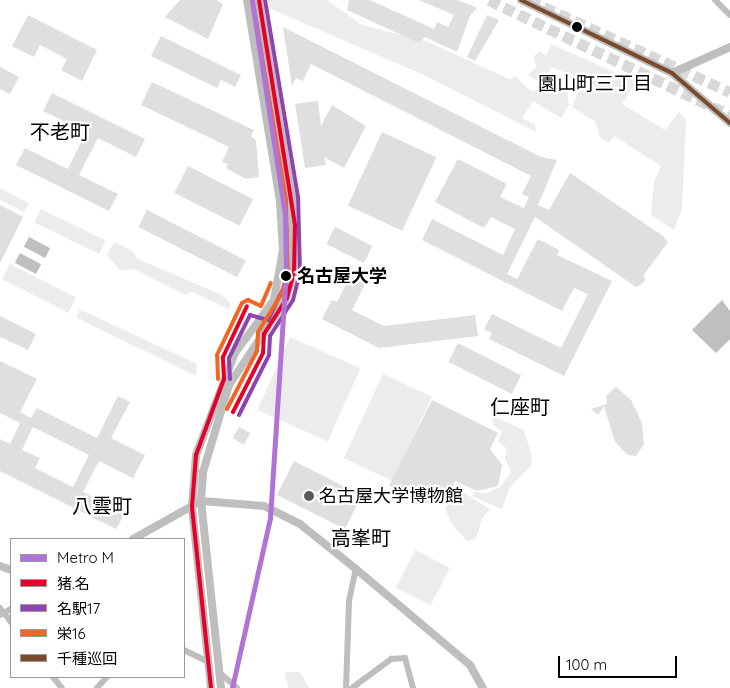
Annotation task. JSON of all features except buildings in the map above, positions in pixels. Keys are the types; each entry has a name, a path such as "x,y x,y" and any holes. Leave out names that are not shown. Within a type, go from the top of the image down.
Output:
{"street":[{"path":"210,688 209,662 192,506 196,455 213,402 235,353 274,300 283,257 280,201 247,0"},
{"path":"221,688 201,501 210,445 230,385 286,301 294,272 292,198 259,0"},
{"path":"521,0 672,73 730,123"},
{"path":"715,0 730,15"},
{"path":"672,73 730,47"},
{"path":"135,538 201,501 264,506 300,524 356,569 470,665 483,688"},
{"path":"346,688 349,602 356,569"},
{"path":"1,612 10,621"},
{"path":"185,650 209,662"},
{"path":"352,688 391,659 405,658 413,688"},
{"path":"221,674 237,688"},
{"path":"54,678 62,688"},
{"path":"97,688 106,678"}],"shaded area":[{"path":"268,0 327,0 362,25 426,41 509,79 516,77 531,91 567,89 569,105 561,118 533,101 522,118 535,125 536,132 426,76 269,8"},
{"path":"551,44 636,82 622,104 665,130 679,112 686,120 682,209 674,230 651,215 654,181 661,166 614,136 609,143 599,136 596,122 572,107 583,79 551,67 547,78 540,83 528,75 536,67 534,56 540,51 546,56"},
{"path":"0,188 29,203 24,212 0,200"},
{"path":"41,209 106,241 99,254 34,222"},
{"path":"29,237 50,248 45,258 24,247"},
{"path":"114,242 131,250 138,259 222,295 231,304 229,309 192,292 185,295 134,269 120,270 107,255"},
{"path":"20,253 41,264 36,274 15,263"},
{"path":"10,264 76,298 68,313 2,279"},
{"path":"722,300 730,311 730,339 716,353 692,330"},
{"path":"79,309 197,364 196,376 77,318"},
{"path":"290,337 360,368 328,441 257,410"},
{"path":"383,374 432,397 393,481 344,458"},
{"path":"493,416 524,430 532,457 531,466 510,487 502,509 472,496 474,492 487,493 501,486 511,472 505,458 507,449 498,441 502,431 493,425"},
{"path":"456,488 490,509 482,518 476,539 467,541 453,526 445,509"},
{"path":"415,550 450,568 431,605 396,587"},
{"path":"285,672 300,672 309,688 288,688"}],"tunnel":[{"path":"489,0 730,115"},
{"path":"529,0 730,92"}],"metro line":[{"name":"M","path":"232,688 270,518 286,273 285,214 252,0"}],"transit line":[{"name":"猪.名","path":"259,0 295,225 294,272 287,298 264,334"},
{"name":"名駅17","path":"239,415 269,355 270,336 293,300 300,272 298,197 265,0"},
{"name":"千種巡回","path":"521,0 672,73 730,123"},
{"name":"栄16","path":"227,409 257,351 258,332 281,295 288,271 286,199 253,1"},
{"name":"栄16","path":"218,379 217,355 242,303 248,300 261,306 271,283"},
{"name":"名駅17","path":"230,379 229,358 250,315 268,320 283,289"},
{"name":"猪.名","path":"224,379 223,357 247,306"},
{"name":"猪.名","path":"233,412 263,353 264,334"},
{"name":"猪.名","path":"211,688 192,506 196,455 224,379"}],"place":[{"name":"名古屋大学","path":"286,276"},
{"name":"名古屋大学博物館","path":"309,496"}],"district":[{"name":"園山町三丁目","path":"595,84"},
{"name":"不老町","path":"60,131"},
{"name":"仁座町","path":"520,406"},
{"name":"八雲町","path":"102,505"},
{"name":"高峯町","path":"361,537"}]}
